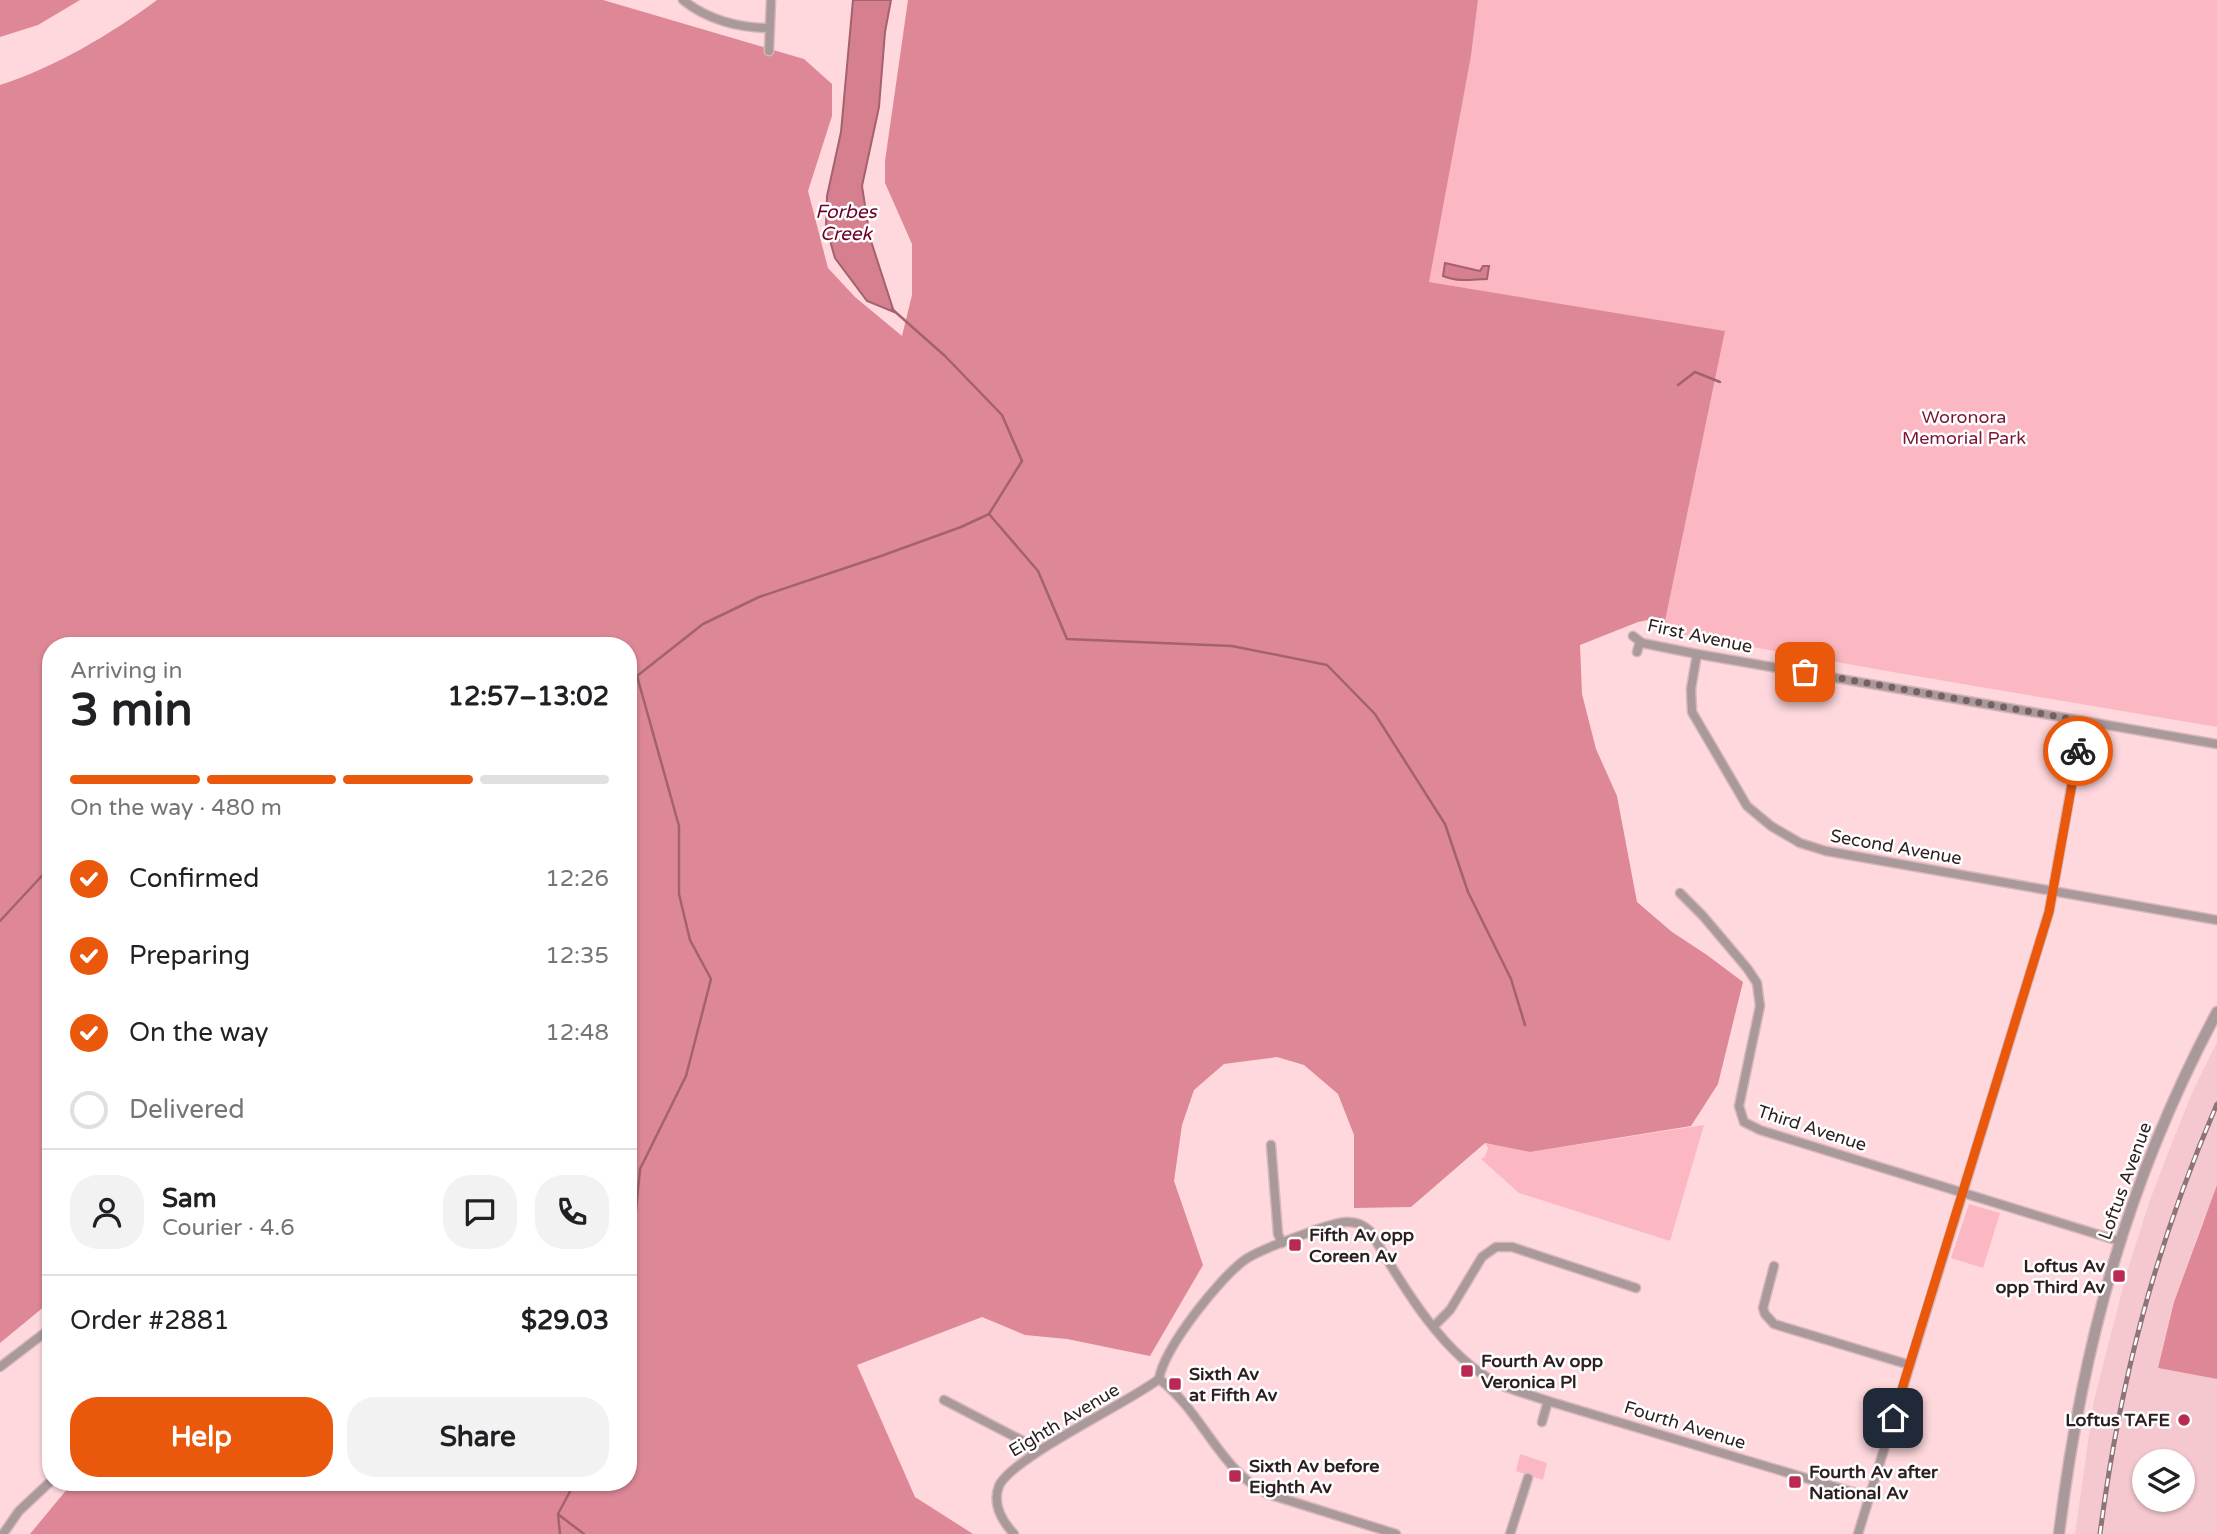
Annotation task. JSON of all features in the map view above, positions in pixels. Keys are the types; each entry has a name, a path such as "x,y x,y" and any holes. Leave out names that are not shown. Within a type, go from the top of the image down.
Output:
{"street":[{"path":"682,0 730,23 769,28"},
{"path":"769,51 771,0"},
{"name":"First Avenue","path":"1633,636 1642,643 2217,744"},
{"path":"1637,652 1642,643"},
{"name":"Second Avenue","path":"1697,653 1691,689 1692,712 1747,806 1771,827 1800,843 1826,851 2217,920"},
{"path":"1858,1534 2054,890 2083,721"},
{"name":"Third Avenue","path":"1681,893 1703,915 1757,983 1760,1006 1740,1106 1744,1122 1760,1130 2119,1241"},
{"name":"Loftus Avenue","path":"2059,1534 2068,1460 2092,1337 2119,1241 2161,1128 2185,1073 2217,1012"},
{"path":"1271,1145 1278,1234 1282,1243 1255,1254 1231,1272 1173,1343 1160,1370 1159,1379 1254,1488 1396,1534"},
{"name":"Fourth Avenue","path":"1282,1243 1329,1225 1359,1223 1370,1231 1408,1295 1434,1326 1463,1359 1497,1383 1548,1401 1869,1497"},
{"path":"1434,1326 1450,1310 1482,1257 1496,1247 1512,1247 1636,1288"},
{"path":"1774,1266 1763,1308 1774,1324 1910,1365"},
{"path":"0,1367 42,1335"},
{"name":"Eighth Avenue","path":"1014,1534 999,1514 997,1496 999,1486 1012,1469 1159,1379"},
{"path":"944,1400 1023,1441 1034,1454"},
{"path":"1542,1422 1548,1401"},
{"path":"1510,1534 1528,1478"},
{"path":"4,1534 19,1511 42,1489"}],"shaded area":[{"path":"0,0 80,0 38,25 0,37"},
{"path":"157,0 603,0 804,59 832,84 832,116 808,191 828,268 855,297 902,336 912,295 912,244 885,183 885,161 908,0 1478,0 1471,56 1429,282 1725,331 1663,631 1657,618 1638,622 1580,645 1582,694 1596,749 1617,796 1637,902 1672,932 1743,982 1718,1084 1691,1126 1530,1152 1485,1143 1411,1207 1354,1208 1354,1135 1338,1094 1304,1065 1277,1057 1224,1064 1194,1090 1182,1125 1174,1181 1203,1265 1150,1356 1067,1339 1025,1335 982,1317 857,1365 915,1497 973,1534 30,1534 66,1491 637,1491 637,637 42,637 42,1308 0,1343 0,85 40,70 121,25"},
{"path":"2217,1042 2217,1217 2205,1215 2174,1302 2158,1368 2217,1379 2217,1534 2075,1534 2094,1400 2127,1272 2150,1200 2192,1093"},
{"path":"2217,1185 2217,1379 2158,1368 2174,1302"}],"green space":[{"name":"Woronora Memorial Park","path":"1478,0 2217,0 2217,727 1663,631 1725,331 1428,282 1471,56"},
{"path":"1704,1125 1670,1241 1519,1193 1481,1159 1485,1157 1488,1148 1485,1143 1530,1152"},
{"path":"1969,1204 2000,1213 1983,1268 1951,1258"},
{"path":"1520,1454 1547,1463 1543,1480 1516,1471"}],"water":[{"name":"Forbes Creek","path":"853,0 891,0 885,32 879,107 862,186 870,238 894,312 867,301 835,258 826,227 827,196 841,132"},
{"path":"1445,263 1480,271 1483,266 1489,266 1487,279 1448,278 1443,276"}],"waterway":[{"name":"Forbes Creek","path":"637,676 703,624 759,597 881,556 989,514 1022,461 1002,415 945,356 892,309"},
{"path":"1678,385 1695,372 1720,382"},
{"path":"989,514 1038,571 1067,639 1232,646 1327,665 1375,714 1445,824 1468,892 1511,979 1525,1025"},
{"path":"637,676 679,826 679,894 690,940 711,979 686,1076 640,1169 637,1200"},
{"name":"Forbes Creek","path":"0,921 42,876"},
{"path":"560,1534 558,1514 570,1491"},
{"path":"559,1515 584,1534"}],"railway":[{"path":"2100,1534 2118,1422 2143,1315 2175,1210 2217,1104"}],"way so far":[{"path":"1805,672 2083,721 2078,751"}],"place":[{"name":"Fifth Av opp Coreen Av","path":"1295,1245"},
{"name":"Loftus Av opp Third Av","path":"2119,1276"},
{"name":"Fourth Av opp Veronica Pl","path":"1467,1371"},
{"name":"Sixth Av at Fifth Av","path":"1175,1384"},
{"name":"Loftus TAFE","path":"2184,1420"},
{"name":"Sixth Av before Eighth Av","path":"1235,1476"},
{"name":"Fourth Av after National Av","path":"1795,1482"}],"route":[{"path":"1893,1418 2049,912 2078,751"}]}
